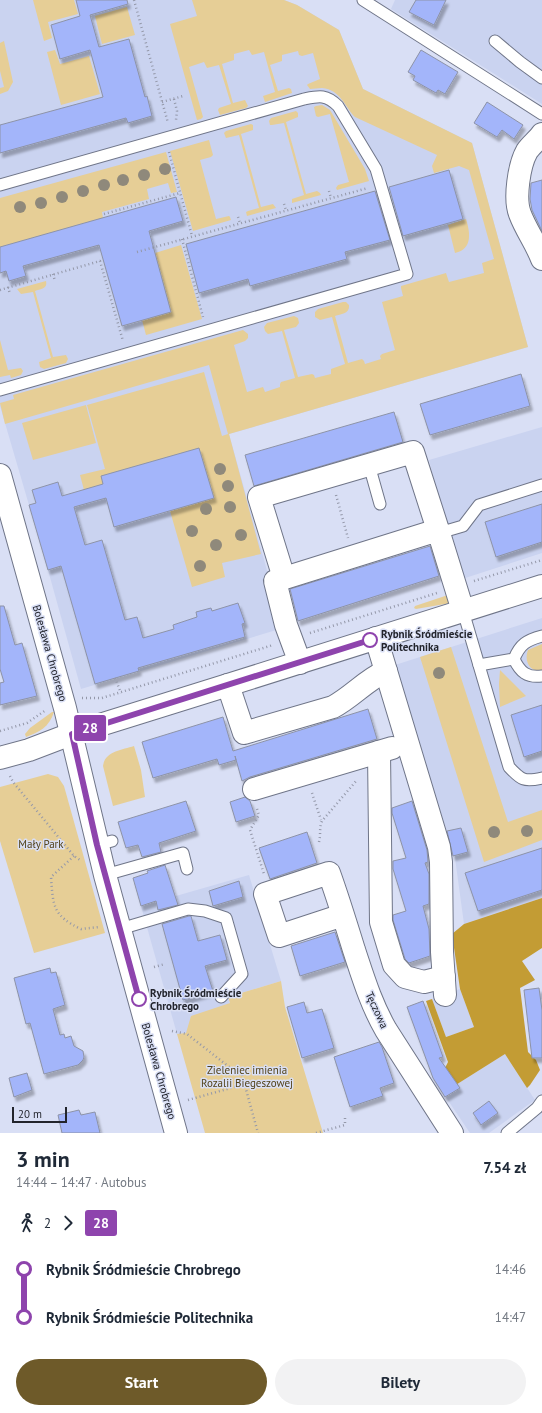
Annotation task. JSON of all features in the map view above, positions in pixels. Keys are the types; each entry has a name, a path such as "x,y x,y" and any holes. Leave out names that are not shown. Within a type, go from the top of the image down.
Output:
{"street":[{"path":"542,134 527,151 521,171 517,200 524,223 536,243 542,259"},
{"path":"284,578 259,497 413,452 463,611"},
{"name":"Bolesława Chrobrego","path":"0,475 7,520 105,843 105,875 176,1133"},
{"path":"300,662 286,625 275,581 351,546 439,531"},
{"path":"5,767 72,734 542,586"},
{"path":"374,754 381,922 394,965 406,978 445,986 441,862 439,847 376,638"},
{"path":"228,684 244,733 333,707 341,703 375,676 386,671"},
{"path":"254,790 374,754 408,742"},
{"name":"Tęczowa","path":"270,892 330,873 368,994 376,1013 452,1133"},
{"path":"270,892 266,894 279,936 343,916"}],"lane":[{"path":"363,0 542,114"},
{"path":"495,41 542,78"},
{"path":"0,185 316,97 325,97 332,100 338,106 374,163 406,274 0,390"},
{"path":"369,465 380,504"},
{"path":"439,531 463,526 479,505 542,485"},
{"path":"463,611 509,767 518,777 526,780 542,778"},
{"path":"542,636 525,643 518,649 514,659 518,667 525,674 533,677 542,676"},
{"path":"479,665 514,659"},
{"path":"105,875 183,853 187,869"},
{"path":"120,929 188,909 205,911 226,918 242,974 221,997"},
{"path":"507,1133 542,1101"}],"path":[{"path":"134,0 169,127"},
{"path":"162,102 183,96"},
{"path":"169,152 192,236"},
{"path":"137,252 381,184"},
{"path":"329,191 331,198"},
{"path":"104,214 180,193"},
{"path":"284,204 286,210"},
{"path":"238,216 240,223"},
{"path":"182,239 205,321"},
{"path":"0,290 100,261 124,344"},
{"path":"53,274 55,280"},
{"path":"8,287 10,294"},
{"path":"330,476 351,546"},
{"path":"351,546 354,534"},
{"path":"340,538 351,546"},
{"path":"116,678 121,693"},
{"path":"0,731 27,723 49,708"},
{"path":"319,842 321,836 319,828 322,821 368,766 374,754"},
{"path":"5,767 13,782 74,856 85,863"},
{"path":"254,790 253,798 259,815 250,830 270,892"},
{"path":"319,811 322,821"},
{"path":"74,856 51,877 52,896 59,916 81,930 88,929"},
{"path":"154,967 166,964"},
{"path":"172,1031 187,1034 233,1070 242,1075 258,1133"},
{"path":"184,1101 245,1084"},
{"path":"318,1133 345,1125 345,1117"}],"shaded area":[{"path":"0,0 284,0 297,5 339,30 363,89 472,143 528,347 229,434 283,628 81,689 0,406"},
{"path":"395,0 542,0 542,104 391,9"},
{"path":"542,427 542,553 459,580 429,460"},
{"path":"542,618 542,898 464,924 455,858 395,665"},
{"path":"249,875 281,981 228,997 230,1003 218,1008 186,1033 177,1034 141,906"},
{"path":"542,898 542,948 522,961 535,980 520,988 528,1052 536,1060 540,1070 527,1088 505,1054 443,1093 437,1084 448,1062 426,1001 432,999 446,1037 474,1027 460,989 452,934 464,924"},
{"path":"460,989 474,1027 446,1037 432,999"},
{"path":"505,1054 535,1100 489,1133 470,1133 443,1093"}],"green space":[{"path":"33,0 74,0 78,14 48,22 52,38 44,41"},
{"path":"192,0 284,0 297,5 339,30 363,89 472,143 528,347 229,434 261,554 222,563 225,577 192,587 170,511 213,498 199,448 101,476 103,484 84,490 80,475 105,469 87,405 204,372 222,436 228,434 209,365 5,424 0,403 14,399 13,395 243,330 248,334 248,338 245,341 234,345 247,392 263,387 265,392 280,387 281,382 295,378 282,331 268,334 264,327 267,323 294,316 298,318 299,323 296,327 284,330 298,377 312,374 315,378 331,374 331,369 345,364 332,317 320,320 315,317 315,312 318,309 343,302 346,302 349,305 347,312 335,316 348,363 362,359 365,364 381,359 380,356 382,354 395,350 382,302 403,296 401,286 446,273 449,282 484,273 482,263 494,259 469,170 459,166 434,173 432,166 437,155 355,117 342,99 334,92 322,88 310,89 307,85 308,84 320,79 313,53 302,56 299,55 298,51 282,55 282,61 270,65 278,91 289,88 291,89 292,93 265,102 263,96 275,92 264,52 252,55 249,50 234,54 234,60 222,64 233,103 245,100 248,106 246,108 220,115 218,110 219,108 231,104 219,65 207,68 204,62 189,67 203,117 197,120 170,24 197,16"},
{"path":"127,7 135,35 102,44 95,16"},
{"path":"4,41 13,82 8,91 0,94 0,88 4,87 0,71 0,43"},
{"path":"55,50 60,64 89,56 100,94 61,105 47,52"},
{"path":"322,105 330,110 365,169 369,181 337,190 336,188 338,185 349,182 330,114 318,117 316,116 314,107"},
{"path":"296,111 298,113 298,117 286,122 306,194 317,191 321,195 292,203 292,199 304,195 284,123 270,125 269,121 271,118"},
{"path":"251,124 253,125 253,130 241,134 261,207 273,204 276,208 247,216 246,212 259,208 239,135 226,138 224,133 226,131"},
{"path":"209,140 213,155 200,160 216,219 229,216 231,220 193,231 170,151"},
{"path":"166,152 177,192 171,193 168,183 147,189 149,199 102,212 103,218 0,247 0,198"},
{"path":"466,219 469,239 465,248 455,253 448,225"},
{"path":"181,245 202,319 146,335 142,320 155,253"},
{"path":"46,281 45,287 35,291 53,357 66,355 68,359 66,363 44,369 40,367 39,362 51,358 33,292 21,294 17,289"},
{"path":"0,340 8,370 21,368 23,371 21,375 11,378 10,375 0,377"},
{"path":"86,405 96,443 33,460 22,423"},
{"path":"451,594 451,603 416,609 414,608 415,606"},
{"path":"542,644 542,670 534,670 527,662 528,650"},
{"path":"451,647 508,822 542,810 542,840 484,862 420,657"},
{"path":"500,670 526,696 500,707 499,684"},
{"path":"54,712 47,725 40,731 26,737 25,734 30,728"},
{"path":"134,746 141,770 145,797 113,806 103,766 104,761 115,752"},
{"name":"Mały Park","path":"48,774 58,777 64,786 105,933 34,953 0,841 0,787"},
{"name":"Zieleniec imienia Rozalii Biegeszowej","path":"281,981 285,1007 323,1133 205,1133 177,1034 186,1033 191,1016 230,1003 228,997"}],"building":[{"path":"76,0 127,0 128,4 90,15 99,47 129,39 145,97 147,96 152,116 128,123 126,118 0,153 0,125 103,97 90,50 60,59 51,25 80,16"},
{"path":"416,0 446,0 434,25 409,12"},
{"path":"421,50 458,72 445,94 438,90 436,93 413,80 415,76 408,72"},
{"path":"487,102 523,125 514,139 502,130 497,137 474,123"},
{"path":"449,170 463,219 403,236 389,187"},
{"path":"542,180 542,231 532,210 530,199 531,183"},
{"path":"375,191 390,240 345,252 347,259 250,286 248,279 199,293 186,244"},
{"path":"176,197 183,221 149,231 171,312 122,326 99,245 23,266 26,276 9,281 6,271 0,273 0,247"},
{"path":"521,374 530,406 430,435 420,404"},
{"path":"394,412 403,442 254,486 245,455"},
{"path":"199,448 214,498 114,527 106,498 74,507 85,545 102,540 125,620 137,617 143,638 174,629 173,625 197,617 196,612 211,608 212,611 238,603 245,623 242,624 245,637 138,668 139,671 95,684 61,566 48,570 29,505 36,503 32,490 58,482 62,496 103,484 101,476"},
{"path":"542,504 542,542 496,557 485,522"},
{"path":"430,546 439,576 298,621 290,589"},
{"path":"0,606 4,606 15,645 22,643 37,696 0,705 0,683 4,682 0,669"},
{"path":"542,705 542,751 524,757 511,715"},
{"path":"368,709 377,739 250,777 242,781 235,756 236,760 219,765 217,759 153,778 142,742 223,717 233,751"},
{"path":"245,797 250,801 255,816 236,822 230,802"},
{"path":"186,801 196,831 159,843 161,852 142,857 138,845 126,848 118,822"},
{"path":"412,801 427,850 428,862 425,863 429,874 429,904 423,906 429,929 430,956 409,963 405,959 393,920 393,915 406,911 393,869 393,861 406,858 392,813 392,808"},
{"path":"461,828 468,852 453,856 447,831"},
{"path":"307,832 317,863 270,879 259,848"},
{"path":"542,848 542,890 478,911 465,873"},
{"path":"165,865 178,905 158,910 156,901 141,906 133,878 148,873 147,871"},
{"path":"239,881 243,897 213,906 209,891"},
{"path":"191,916 198,941 220,935 227,960 205,966 213,991 183,1000 162,924"},
{"path":"335,932 345,962 300,976 291,946"},
{"path":"50,968 51,973 56,972 65,1005 53,1009 60,1035 64,1034 65,1038 71,1036 74,1046 83,1051 84,1057 78,1065 44,1074 30,1023 26,1024 14,978"},
{"path":"539,988 542,1010 542,1058 532,1058 524,990"},
{"path":"423,1001 443,1057 439,1058 460,1088 445,1097 433,1078 407,1007"},
{"path":"304,1002 307,1013 322,1009 334,1048 302,1058 287,1007"},
{"path":"379,1042 394,1083 380,1088 383,1096 350,1107 334,1057"},
{"path":"27,1073 32,1090 14,1097 9,1078"},
{"path":"489,1101 498,1113 481,1125 473,1113"},
{"path":"79,1110 81,1115 95,1112 100,1133 62,1133 58,1115"}],"bus line":[{"name":"28","path":"139,999 97,845 72,734 370,640"}],"place":[{"name":"Rybnik Śródmieście Politechnika","path":"370,640"},
{"name":"Rybnik Śródmieście Chrobrego","path":"139,999"}]}
